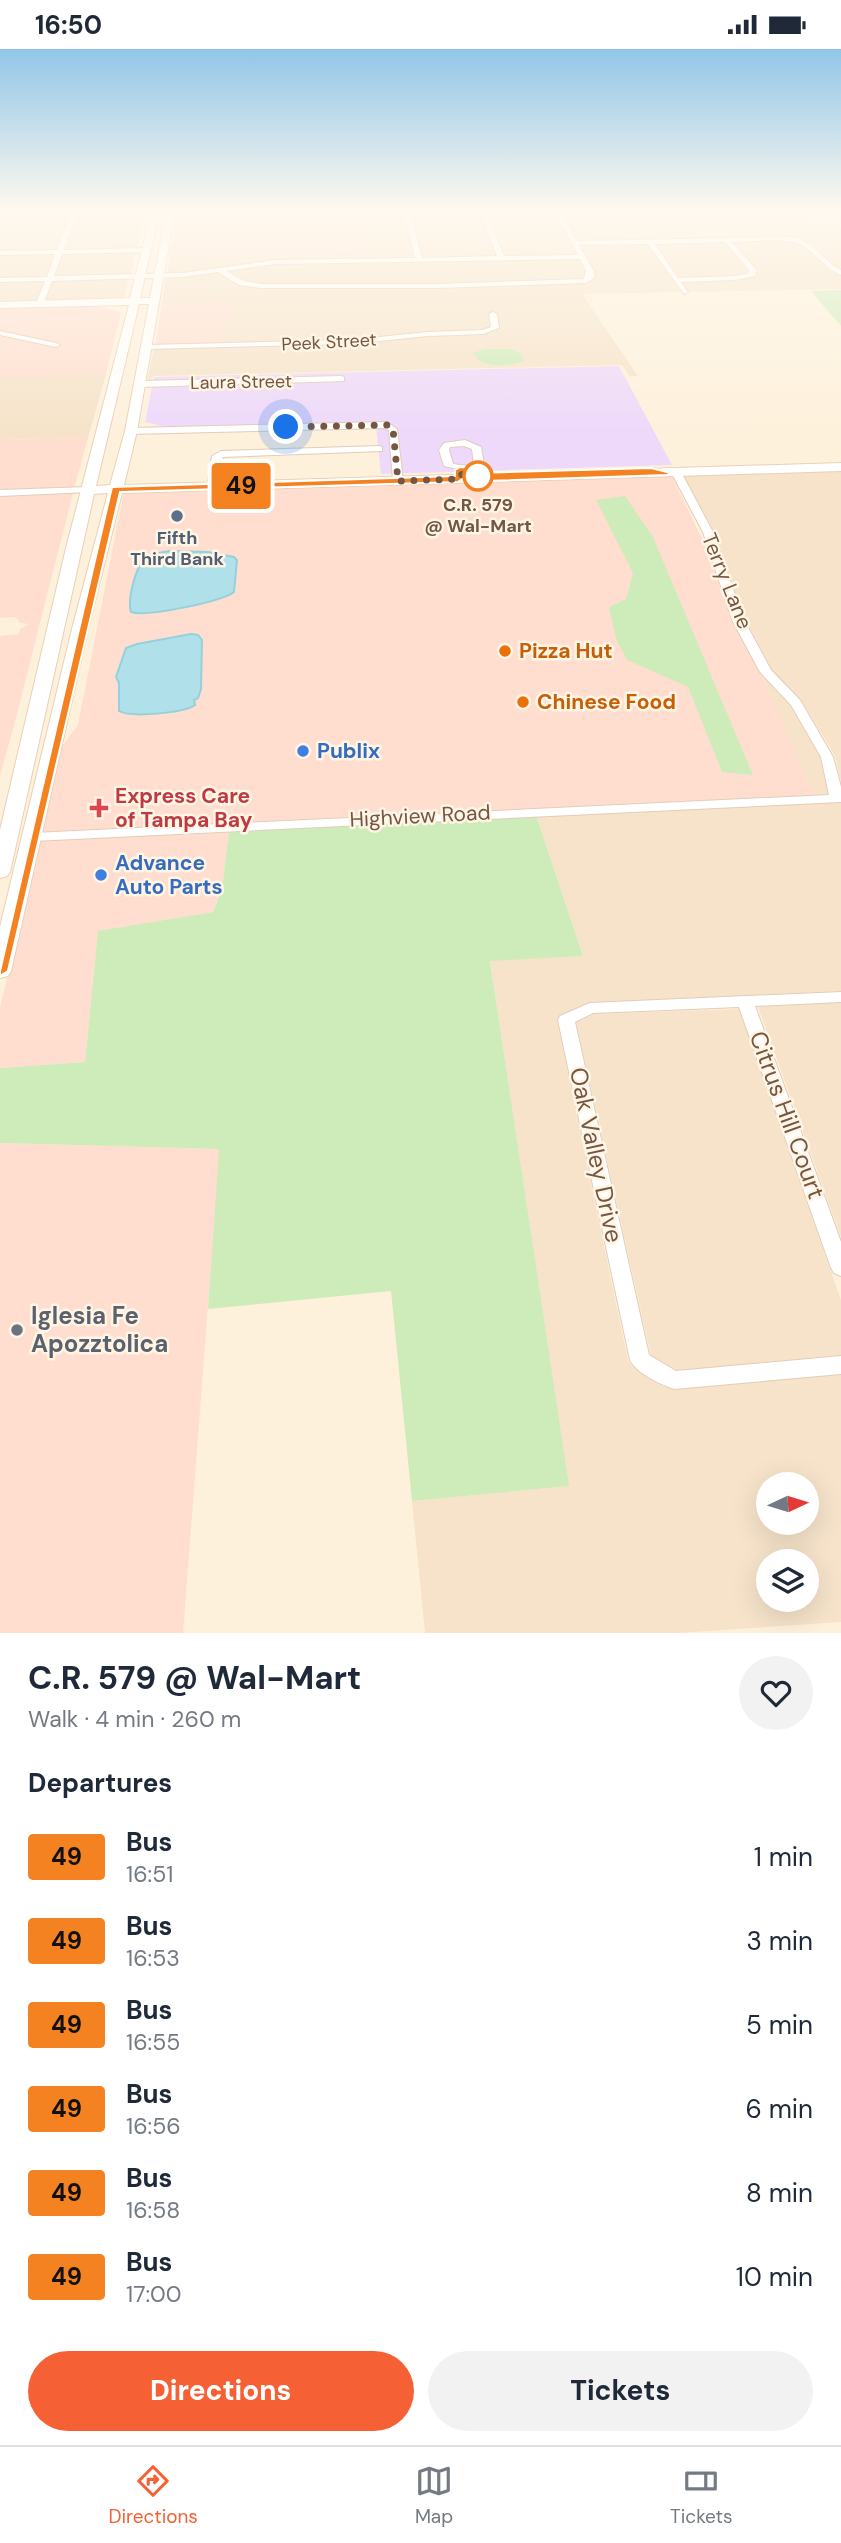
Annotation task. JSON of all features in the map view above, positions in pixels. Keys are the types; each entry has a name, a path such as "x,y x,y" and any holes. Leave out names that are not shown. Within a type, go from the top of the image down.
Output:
{"main road":[{"path":"0,872 5,838 139,283"},
{"path":"0,971 80,629 131,431 159,283"},
{"path":"0,306 135,301"},
{"path":"0,306 156,301"},
{"path":"71,305 108,307 132,314"},
{"path":"124,349 131,355 129,376 132,382 141,384"},
{"path":"87,490 398,481 462,473 671,472 841,467"},
{"name":"Highview Road","path":"5,838 33,837"}],"street":[{"path":"40,303 48,283"},
{"path":"242,283 261,286 562,283"},
{"path":"678,283 684,292"},
{"name":"Peek Street","path":"148,347 349,342 428,334 484,333 495,328 493,314"},
{"path":"0,333 56,345"},
{"name":"Laura Street","path":"141,384 341,379"},
{"path":"131,431 387,425 393,429 398,481"},
{"path":"212,487 217,456 220,454 379,449"},
{"name":"Terry Lane","path":"671,472 708,531 738,620 766,672 796,703 827,757 839,798"},
{"path":"0,493 87,490"},
{"name":"Highview Road","path":"33,837 839,798"},
{"name":"Oak Valley Drive","path":"841,997 590,1009 566,1020 640,1360 674,1380 841,1365"},
{"name":"Citrus Hill Court","path":"746,1003 841,1268"}],"shaded area":[{"path":"0,283 44,283 36,302 0,304"},
{"path":"52,283 128,283 124,299 45,302"},
{"path":"165,283 439,287 674,283 680,292 582,294 638,376 629,376 623,366 619,365 154,376 147,383 154,348 349,344 429,335 486,334 499,328 497,313 489,313 490,328 487,330 348,341 220,344 223,323 235,301 162,302"},
{"path":"250,283 498,283 439,285"},
{"path":"682,283 841,283 841,289 689,292"},
{"path":"235,301 231,322 223,323 220,344 155,346 162,302"},
{"path":"99,307 121,312 106,374 0,375 0,335 56,346 61,344 0,331 0,309"},
{"path":"619,366 672,465 381,474 376,427 161,433 162,426 145,422 154,377"},
{"path":"106,374 88,438 0,440 0,375"},
{"path":"88,438 74,489 0,491 0,440"},
{"path":"841,469 841,782 835,756 803,703 773,672 745,620 714,531 682,474"},
{"path":"671,474 707,549 731,621 762,675 814,795 42,832 62,746 78,725 124,491"},
{"path":"73,493 0,776 0,636 19,634 20,629 29,624 20,623 16,617 0,618 0,495"},
{"path":"762,675 789,704 820,757 828,794 814,795"},
{"path":"841,802 841,991 588,1003 560,1015 557,1020 628,1361 633,1367 668,1387 677,1389 841,1374 841,1622 679,1633 425,1633 412,1501 568,1486 490,960 583,956 536,815"},
{"path":"229,830 222,889 213,912 98,932 85,1062 0,1068 0,1007 40,841"},
{"path":"841,1002 841,1237 758,1007"},
{"path":"739,1009 841,1300 841,1355 677,1371 651,1356 576,1022 594,1014"},
{"path":"0,1143 220,1149 183,1633 0,1633"}],"green space":[{"path":"841,290 841,326 811,291"},
{"path":"486,349 512,349 521,354 524,361 503,365 489,364 472,353"},
{"path":"625,496 653,537 753,775 722,772 688,687 627,660 616,639 609,607 626,599 633,573 596,500"},
{"path":"536,815 583,956 490,961 569,1486 412,1501 391,1291 208,1309 219,1149 0,1143 0,1068 85,1062 98,931 213,912 222,889 229,830"}],"water":[{"path":"170,551 208,552 234,557 237,560 234,592 183,608 131,612 131,593 140,565 152,555"},
{"path":"191,634 198,635 202,640 201,689 198,698 194,700 195,705 157,714 119,711 119,683 116,677 126,648"}],"bus line":[{"name":"49","path":"0,971 68,691 80,629 116,489 458,479 462,475 460,470 469,470 474,476 651,470 667,473 484,478"}],"place":[{"name":"C.R. 579 @ Wal-Mart","path":"478,476"},
{"name":"Fifth Third Bank","path":"177,516"},
{"name":"Pizza Hut","path":"505,651"},
{"name":"Chinese Food","path":"523,702"},
{"name":"Publix","path":"303,751"},
{"name":"Express Care of Tampa Bay","path":"99,808"},
{"name":"Advance Auto Parts","path":"101,875"},
{"name":"Iglesia Fe Apozztolica","path":"17,1330"}],"route":[{"path":"286,427 387,425 393,429 398,481 458,479 462,475 460,470 469,470 472,475 478,476"}]}
